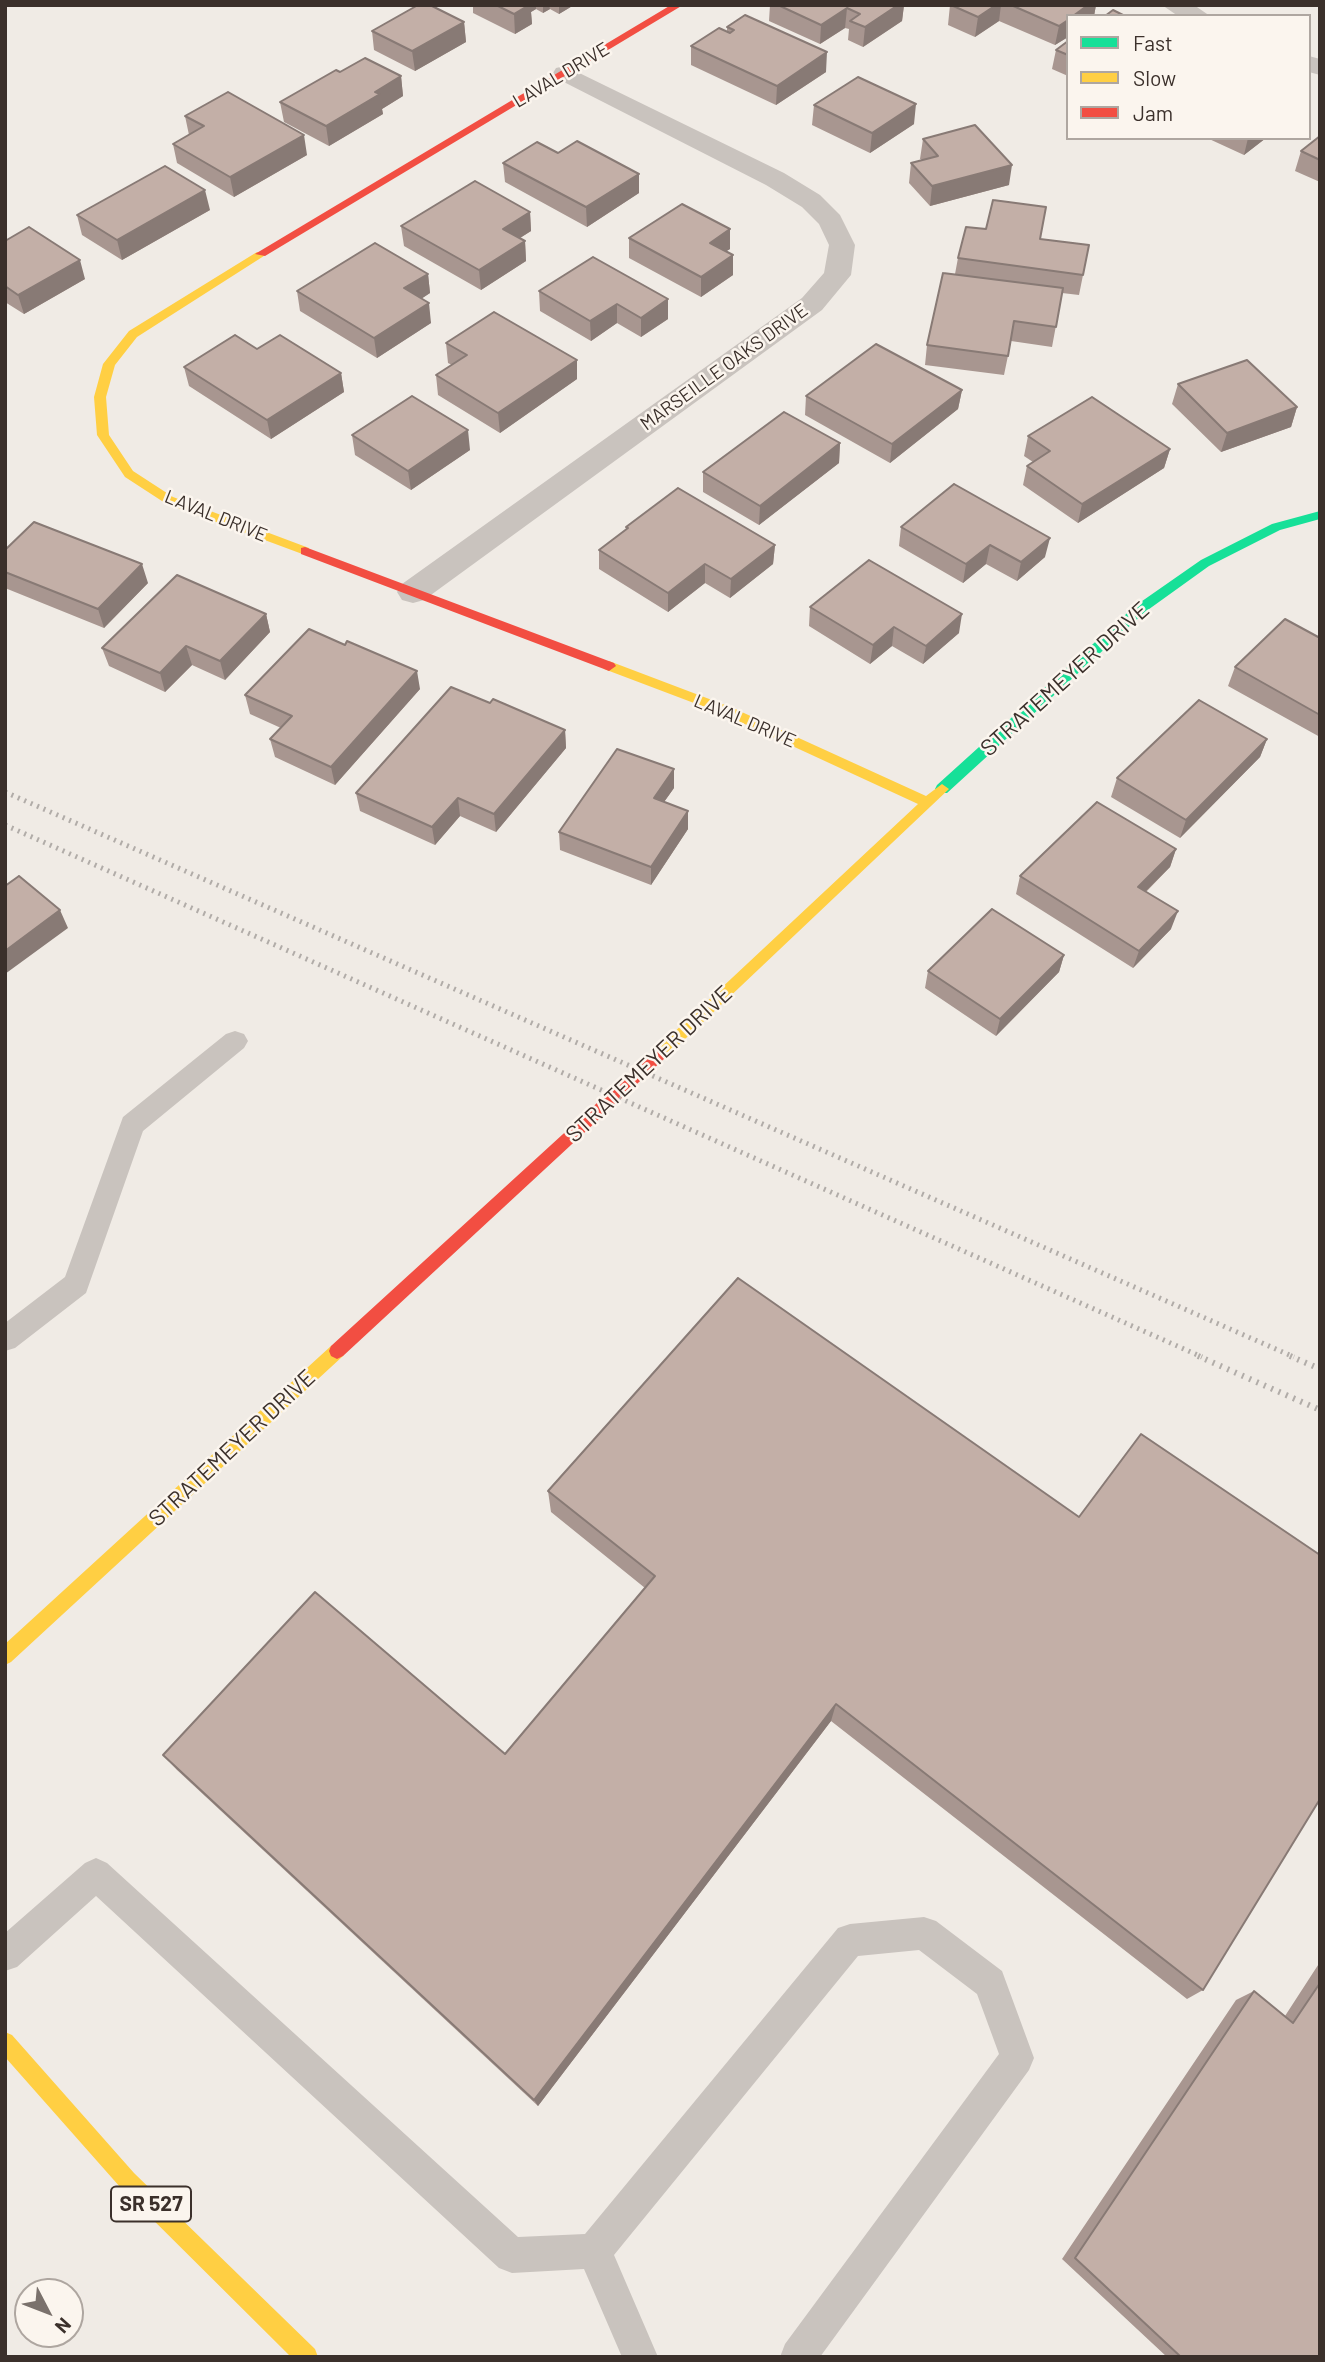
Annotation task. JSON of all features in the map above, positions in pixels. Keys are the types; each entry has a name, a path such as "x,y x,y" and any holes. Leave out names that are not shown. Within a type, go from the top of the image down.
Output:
{"street":[{"name":"LAVAL DRIVE","path":"678,5 173,307 133,334 108,364 100,397 103,435 129,474 169,500 728,711 927,802"},
{"path":"1174,5 1194,14"},
{"name":"MARSEILLE OAKS DRIVE","path":"413,592 812,304 837,275 842,245 831,221 811,201 775,179 565,73"},
{"name":"STRATEMEYER DRIVE","path":"5,1656 642,1072 927,802 1140,609 1205,563 1276,527 1320,515"},
{"name":"SR 527","path":"5,2042 127,2180 307,2357"}],"lane":[{"path":"5,1339 76,1285 132,1125 235,1041"},
{"path":"5,1955 96,1874 512,2255 594,2251 850,1940 924,1933 990,1983 1017,2058 798,2357"},
{"path":"594,2251 640,2357"}],"building":[{"path":"418,5 430,5 464,22 412,51 372,31"},
{"path":"496,5 529,5 514,14"},
{"path":"778,5 898,5 865,27 850,21 860,14 847,8 821,25"},
{"path":"951,5 996,5 978,17"},
{"path":"1011,5 1088,5 1076,14 1066,14 1066,21 1059,26"},
{"path":"745,15 827,52 777,86 691,46 719,28 730,33 734,30 727,27"},
{"path":"1066,42 1066,54 1056,50"},
{"path":"365,58 401,76 375,92 380,94 326,126 280,102 336,70 340,72"},
{"path":"858,77 916,104 872,133 814,105"},
{"path":"228,92 304,135 230,177 173,144 204,126 185,116"},
{"path":"975,125 1012,165 932,186 911,163 938,156 923,139"},
{"path":"1320,136 1320,160 1301,151"},
{"path":"577,141 639,174 586,207 503,163 537,142 558,153"},
{"path":"165,166 205,190 117,240 77,215"},
{"path":"475,181 530,212 503,229 525,241 479,270 401,226"},
{"path":"993,200 1046,207 1040,239 1089,245 1083,275 958,258 966,227 986,229"},
{"path":"682,204 730,229 710,243 733,255 701,277 629,238"},
{"path":"29,227 80,260 18,295 5,286 5,241"},
{"path":"375,243 428,274 404,288 429,303 374,338 297,291"},
{"path":"593,257 668,299 641,318 617,304 590,321 539,291"},
{"path":"943,273 1063,288 1056,327 1014,321 1008,356 927,345"},
{"path":"494,312 577,360 498,413 436,375 467,355 446,343"},
{"path":"235,335 257,349 280,335 341,373 267,420 184,367"},
{"path":"876,344 962,390 892,444 806,396"},
{"path":"1247,360 1297,407 1227,433 1178,384"},
{"path":"412,396 468,430 408,471 352,435"},
{"path":"1092,397 1170,449 1082,504 1027,466 1050,451 1028,436"},
{"path":"784,412 840,443 760,506 703,472"},
{"path":"954,484 1050,538 1021,562 990,545 966,564 901,527"},
{"path":"678,488 775,545 731,579 705,564 668,593 599,550"},
{"path":"34,522 142,564 98,609 5,572 5,550"},
{"path":"869,560 962,614 926,646 894,627 873,645 810,607"},
{"path":"177,575 266,614 220,661 186,646 160,673 102,648"},
{"path":"1285,619 1320,638 1320,715 1235,667"},
{"path":"309,629 345,645 347,641 417,671 331,767 270,739 292,716 245,695"},
{"path":"451,687 490,703 493,699 565,730 494,814 458,798 432,827 356,793"},
{"path":"1199,700 1267,739 1186,820 1117,778"},
{"path":"617,749 674,769 654,798 688,811 651,867 559,832"},
{"path":"1097,802 1176,849 1138,887 1178,911 1139,951 1020,876"},
{"path":"19,876 60,910 5,951 5,886"},
{"path":"992,909 1064,955 1000,1019 928,971"},
{"path":"738,1278 1079,1517 1141,1434 1320,1555 1320,1799 1203,1990 836,1704 534,2100 163,1755 315,1592 505,1754 655,1576 548,1491"},
{"path":"1320,1983 1320,2357 1181,2357 1075,2258 1254,1991 1293,2023"}],"railway":[{"path":"5,792 1294,1357"},
{"path":"5,825 1202,1357"},
{"path":"1198,1356 1320,1410"},
{"path":"1290,1356 1320,1369"}],"traffic: fast":[{"path":"942,789 1140,609 1205,563 1276,527 1320,515"}],"traffic: slow":[{"path":"261,254 133,334 109,364 100,397 103,435 129,474 169,500 305,551"},
{"path":"609,666 728,711 927,802"},
{"path":"660,1054 942,789"},
{"path":"5,1656 337,1351"},
{"path":"5,2042 127,2180 307,2357"}],"traffic: jam":[{"path":"261,254 678,5"},
{"path":"305,551 609,666"},
{"path":"337,1351 660,1054"}]}
